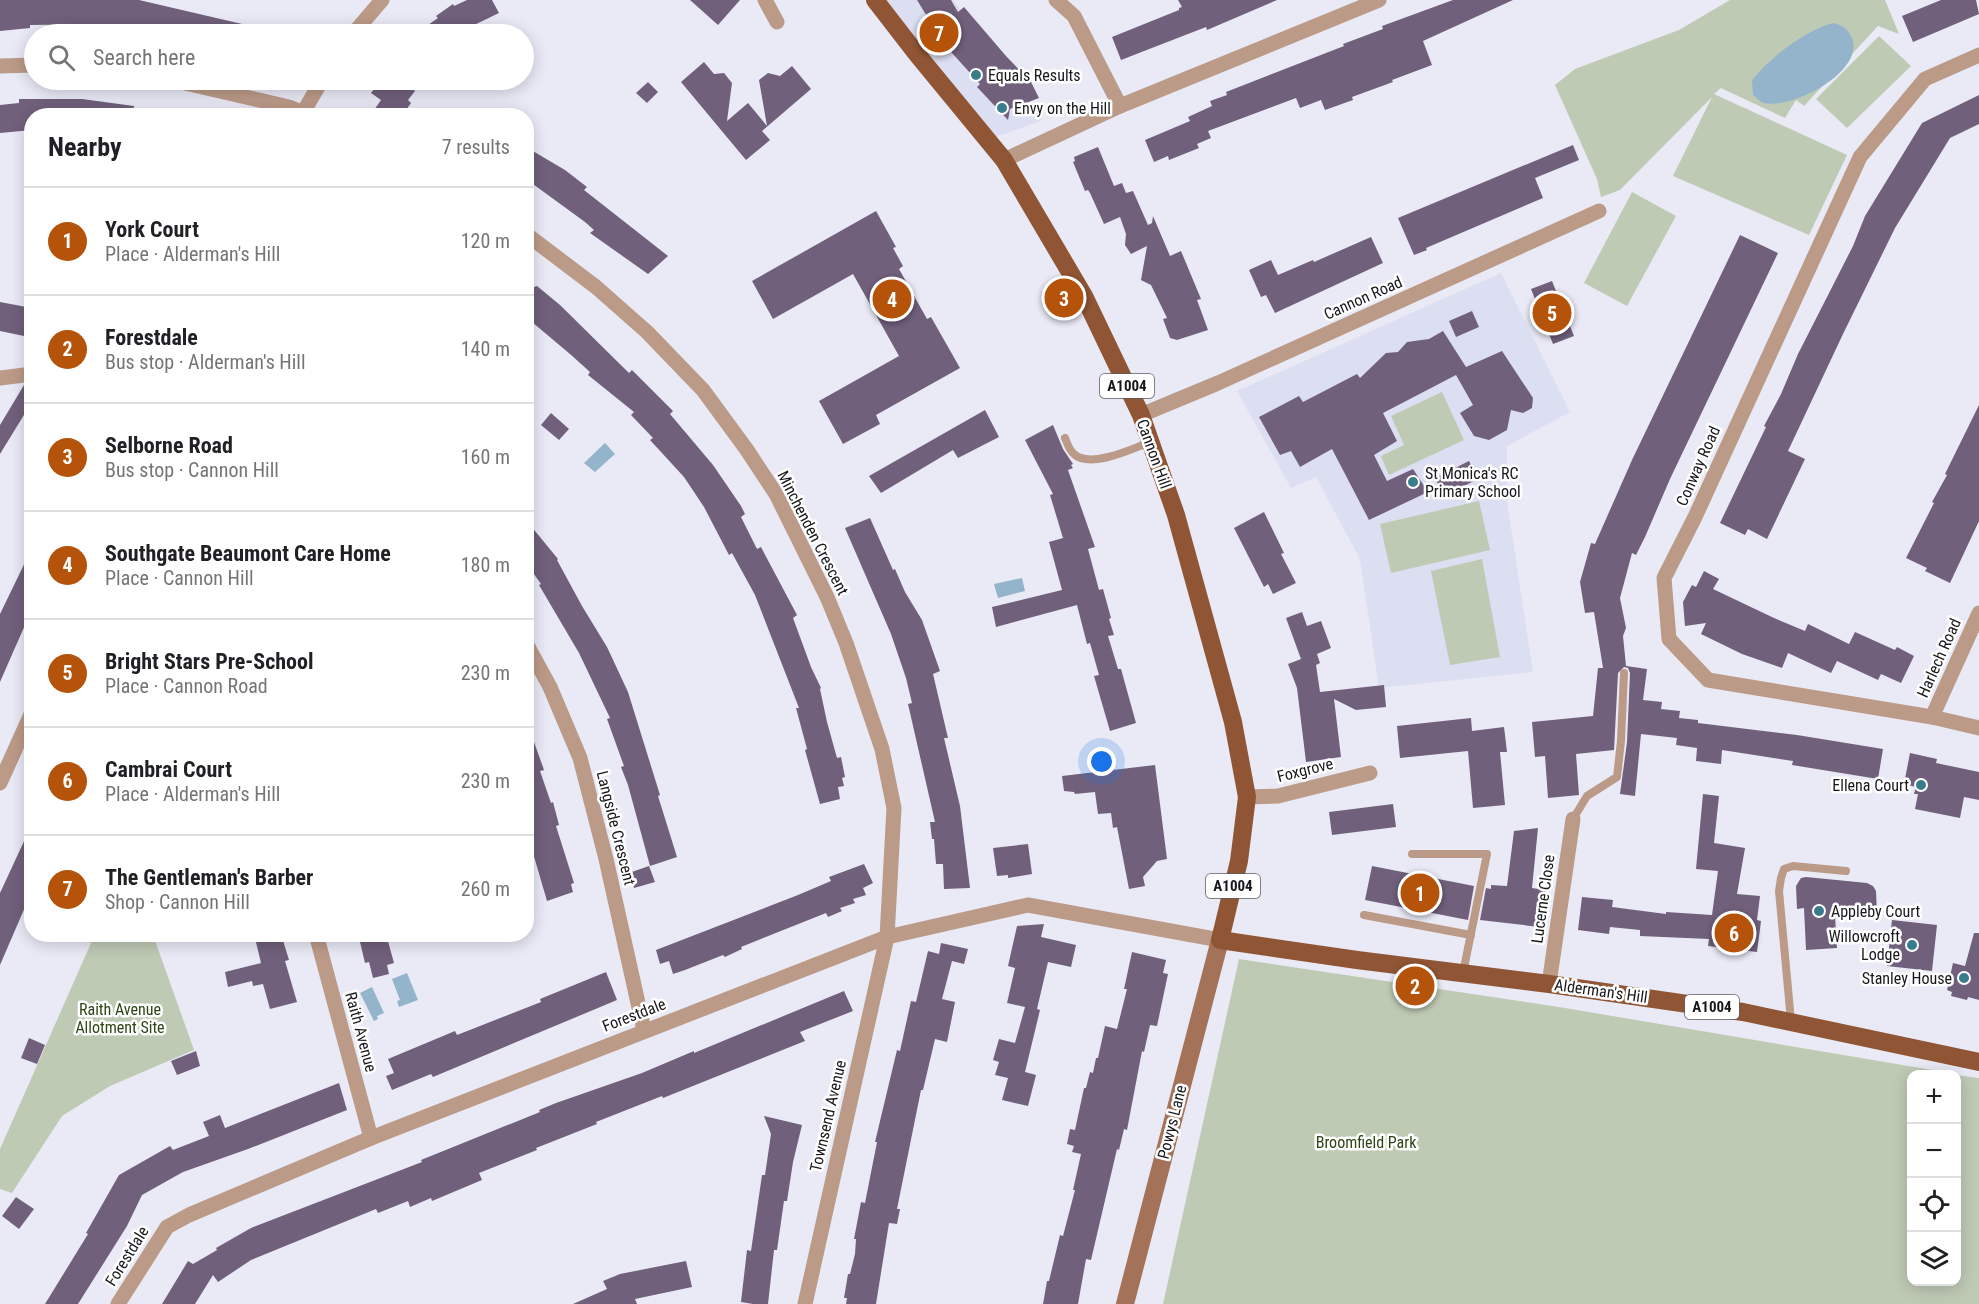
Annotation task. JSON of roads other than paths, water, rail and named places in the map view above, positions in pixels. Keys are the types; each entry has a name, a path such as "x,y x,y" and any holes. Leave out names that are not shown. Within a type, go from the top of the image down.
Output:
{"main road":[{"name":"Cannon Hill","path":"875,0 1004,159 1084,296 1141,415 1176,515 1233,722 1247,797 1239,861 1220,940"},
{"name":"Alderman's Hill","path":"1220,940 1743,1012 1979,1062"},
{"name":"Powys Lane","path":"1125,1304 1220,940"}],"street":[{"path":"362,24 382,0"},
{"path":"765,0 777,22"},
{"path":"1056,0 1074,16 1120,106"},
{"path":"1004,159 1120,106 1379,0"},
{"name":"Conway Road","path":"1979,55 1925,79 1860,158 1695,518 1664,578 1669,639 1708,680 1932,717 1979,728"},
{"path":"0,66 24,65"},
{"path":"211,90 281,108"},
{"path":"307,108 317,90"},
{"name":"Cannon Road","path":"1141,415 1218,383 1599,211"},
{"name":"Minchenden Crescent","path":"534,240 596,287 647,332 703,390 776,494 804,549 846,643 882,749 894,808 887,937"},
{"path":"0,378 24,375"},
{"name":"Harlech Road","path":"1932,717 1979,613"},
{"name":"Langside Crescent","path":"534,658 550,687 580,758 606,859 644,1030"},
{"path":"0,783 24,730"},
{"name":"Foxgrove","path":"1247,797 1278,796 1370,773"},
{"name":"Lucerne Close","path":"1549,984 1573,819"},
{"name":"Forestdale","path":"118,1304 167,1227 189,1215 371,1138 887,937 1028,905 1220,940"},
{"name":"Townsend Avenue","path":"805,1304 887,937"},
{"name":"Raith Avenue","path":"318,942 371,1138"}],"lane":[{"path":"1065,438 1071,452 1088,460 1113,456 1150,442"},
{"path":"1573,819 1587,796 1617,777 1624,672"},
{"path":"1412,854 1487,854 1463,974"},
{"path":"1791,1022 1779,891 1780,878 1784,869 1793,866 1846,871"},
{"path":"1364,915 1471,935"}],"place":[{"name":"The Gentleman's Barber","path":"939,33"},
{"name":"Equals Results","path":"976,75"},
{"name":"Envy on the Hill","path":"1002,108"},
{"name":"Selborne Road","path":"1064,298"},
{"name":"Southgate Beaumont Care Home","path":"892,299"},
{"name":"Bright Stars Pre-School","path":"1552,313"},
{"name":"St Monica's RC Primary School","path":"1413,482"},
{"name":"Ellena Court","path":"1921,785"},
{"name":"York Court","path":"1420,893"},
{"name":"Appleby Court","path":"1819,911"},
{"name":"Cambrai Court","path":"1734,933"},
{"name":"Willowcroft Lodge","path":"1912,945"},
{"name":"Stanley House","path":"1964,978"},
{"name":"Forestdale","path":"1415,986"}],"park label":[{"name":"Raith Avenue Allotment Site","path":"120,1018"},
{"name":"Broomfield Park","path":"1366,1142"}]}
